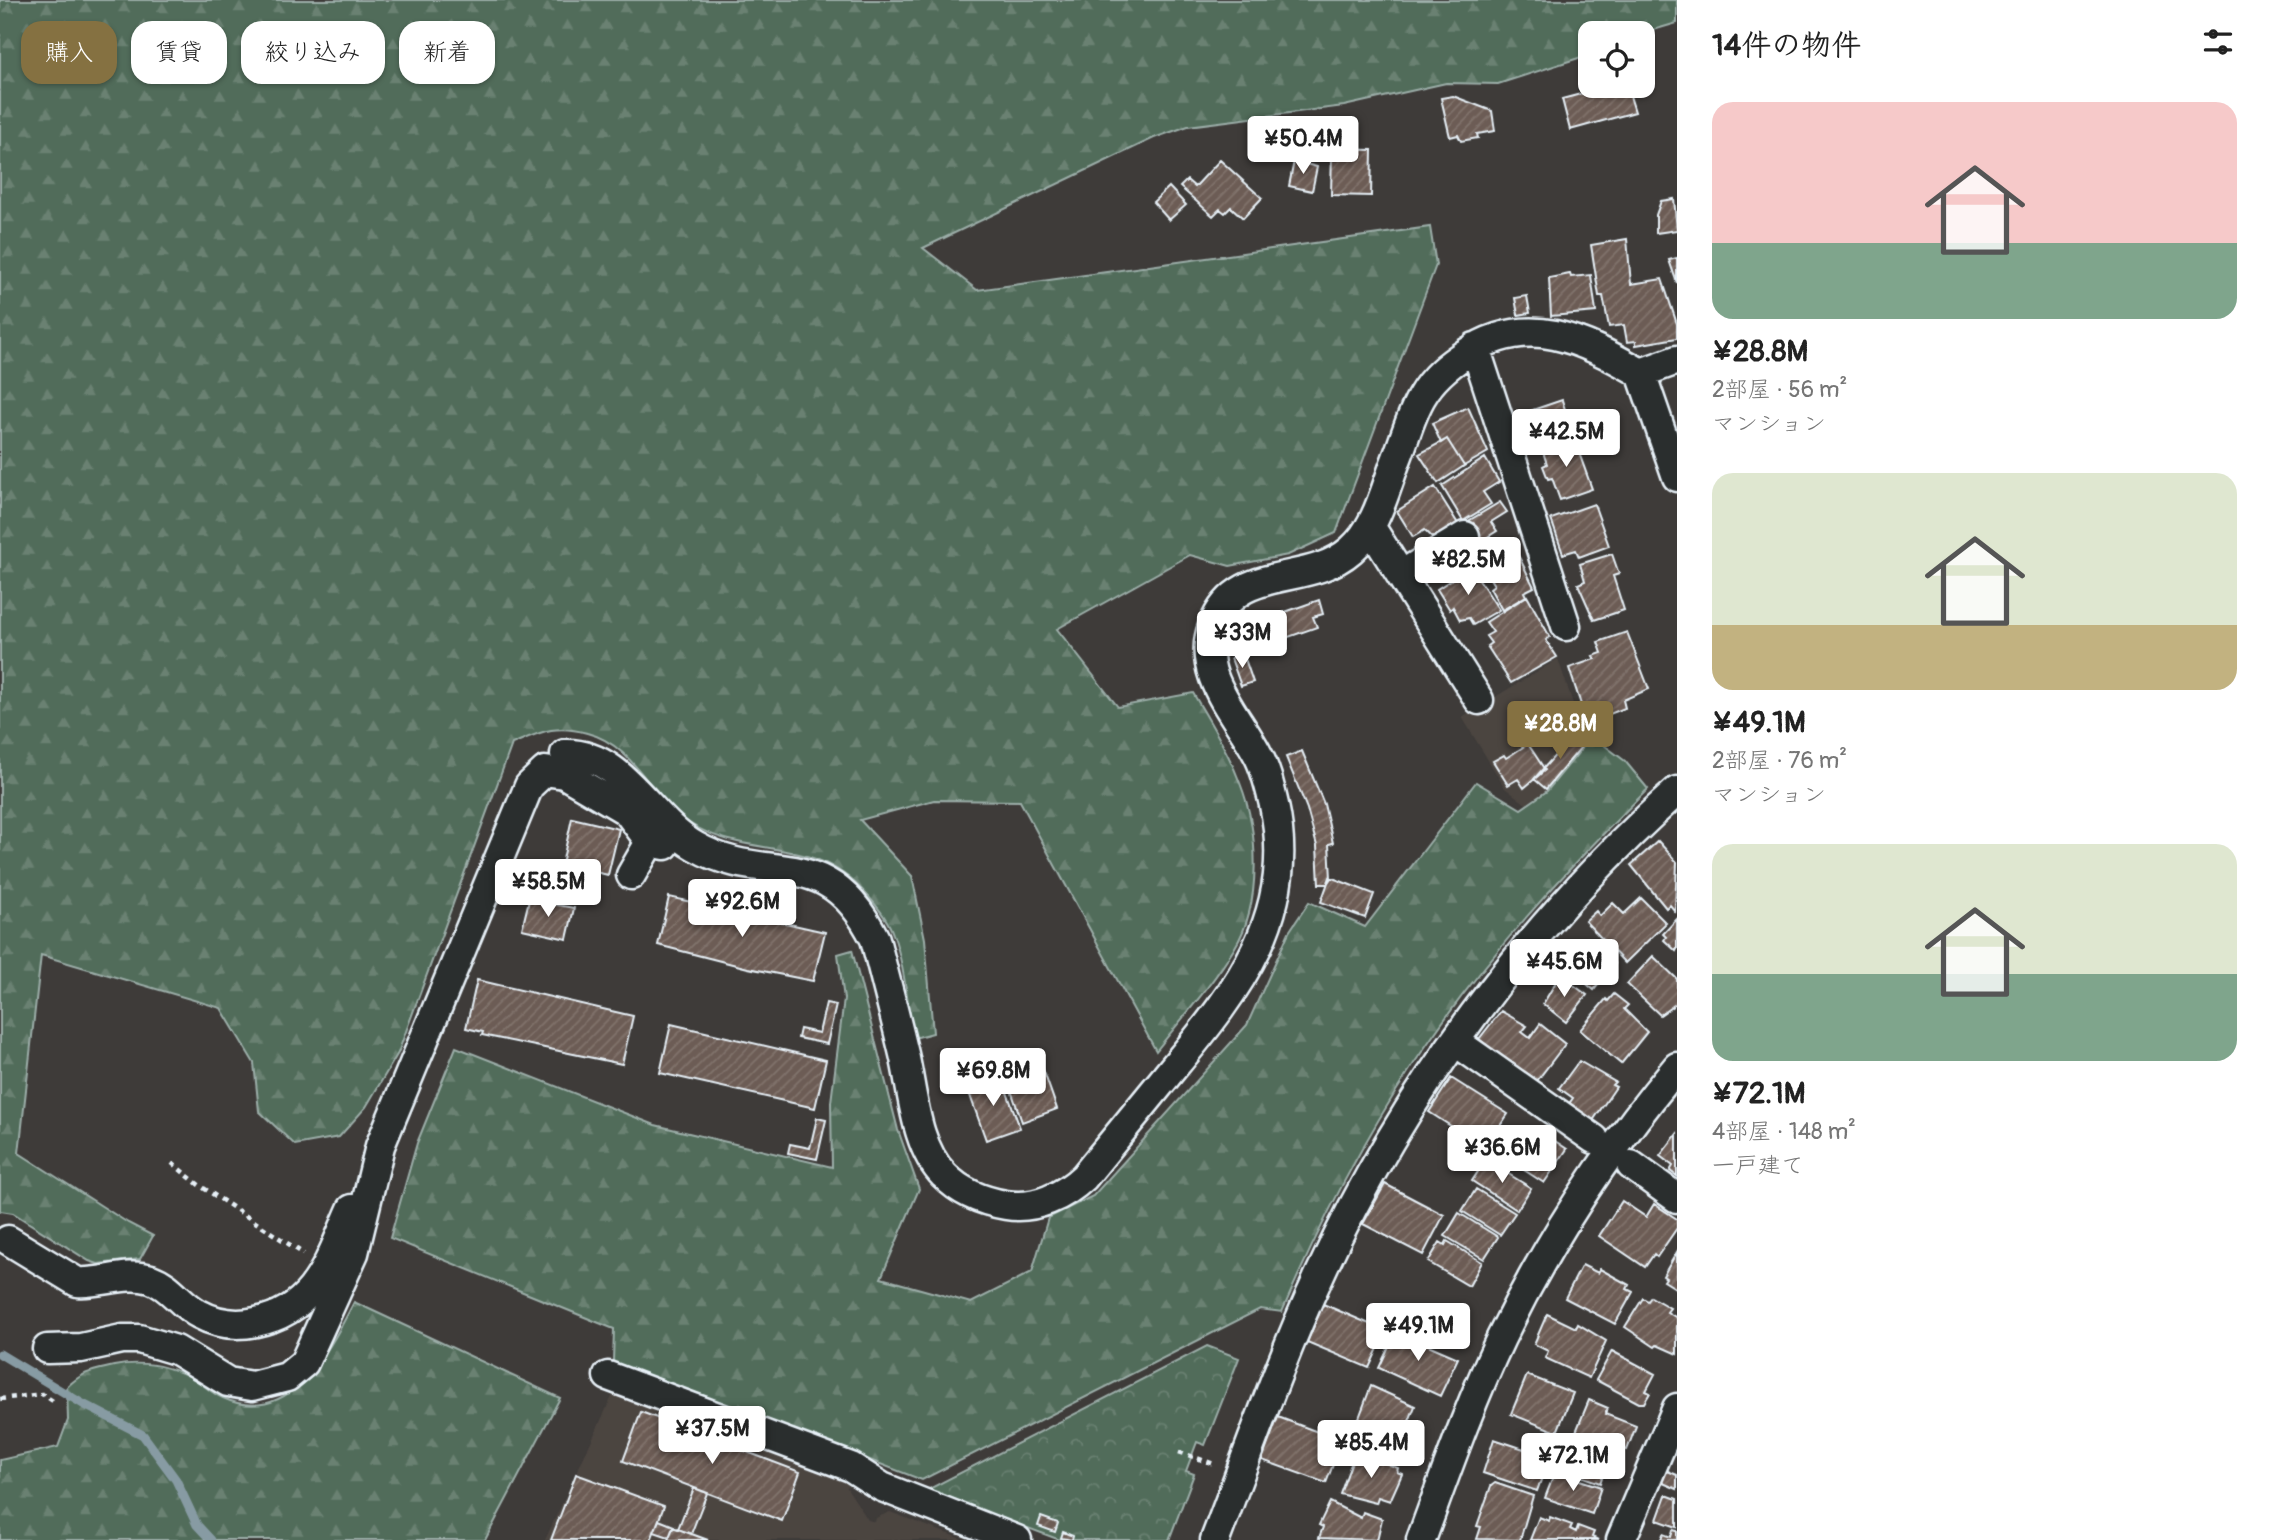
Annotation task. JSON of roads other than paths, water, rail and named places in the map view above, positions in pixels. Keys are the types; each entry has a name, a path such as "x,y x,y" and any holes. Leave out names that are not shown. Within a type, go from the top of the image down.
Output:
{"street":[{"path":"8,1240 77,1282 89,1283 126,1276 153,1280 197,1314 221,1323 236,1325 262,1321 295,1307 315,1287 325,1267 380,1146 529,786 545,771 564,774 627,811 650,842 808,873 833,886 853,903 875,939 923,1139 942,1174 961,1189 990,1202 1030,1205 1054,1198 1084,1177 1218,1014 1251,962 1269,920 1276,885 1277,821 1259,755 1210,674 1208,648 1219,614 1234,594 1248,586 1334,562 1351,550 1370,526 1420,398 1434,377 1475,347 1521,331 1541,331 1580,341 1641,373 1677,477"},
{"path":"1475,347 1566,626"},
{"path":"1641,373 1677,360"},
{"path":"1370,526 1479,700"},
{"path":"1401,575 1465,536"},
{"path":"565,754 583,755 603,761 675,832 710,853"},
{"path":"1215,1540 1285,1355 1320,1272 1405,1115 1547,925 1637,828 1677,791"},
{"path":"631,875 650,842"},
{"path":"1457,1042 1594,1139"},
{"path":"1421,1540 1472,1404 1534,1275 1607,1160 1677,1068"},
{"path":"47,1349 80,1348 122,1339 139,1339 176,1350 228,1382 264,1385 287,1377 304,1363 312,1350 354,1253 380,1146"},
{"path":"1631,1165 1677,1198"},
{"path":"608,1376 850,1467 882,1487 1017,1540"},
{"path":"1621,1540 1677,1408"}],"waterway":[{"path":"0,1354 83,1404 143,1435 176,1480 197,1525 211,1540"}]}
